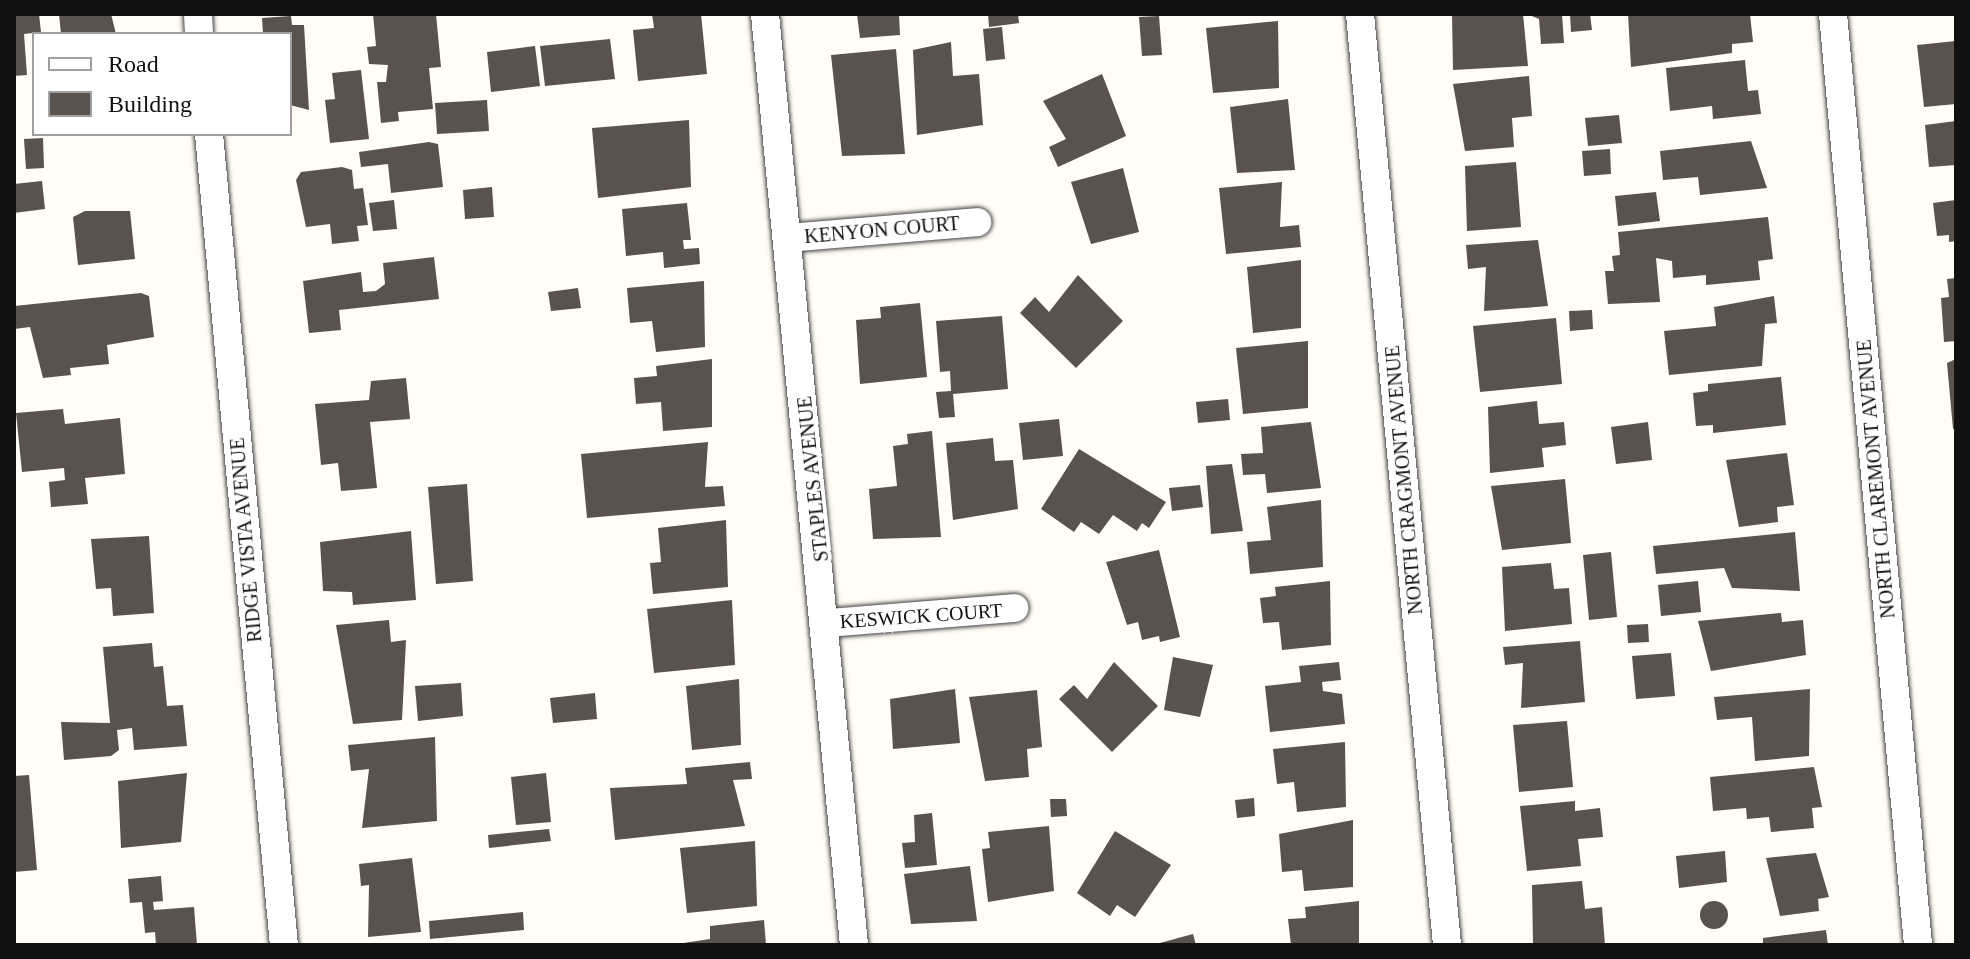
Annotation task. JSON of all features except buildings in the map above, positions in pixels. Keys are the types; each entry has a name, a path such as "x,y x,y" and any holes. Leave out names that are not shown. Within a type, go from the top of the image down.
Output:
{"street":[{"name":"STAPLES AVENUE","path":"765,14 828,623 854,945"},
{"name":"NORTH CRAGMONT AVENUE","path":"1360,14 1447,945"},
{"name":"NORTH CLAREMONT AVENUE","path":"1833,14 1918,945"},
{"name":"RIDGE VISTA AVENUE","path":"209,136 284,945"},
{"name":"KENYON COURT","path":"788,238 977,222"},
{"name":"KESWICK COURT","path":"828,623 1014,608"}]}
